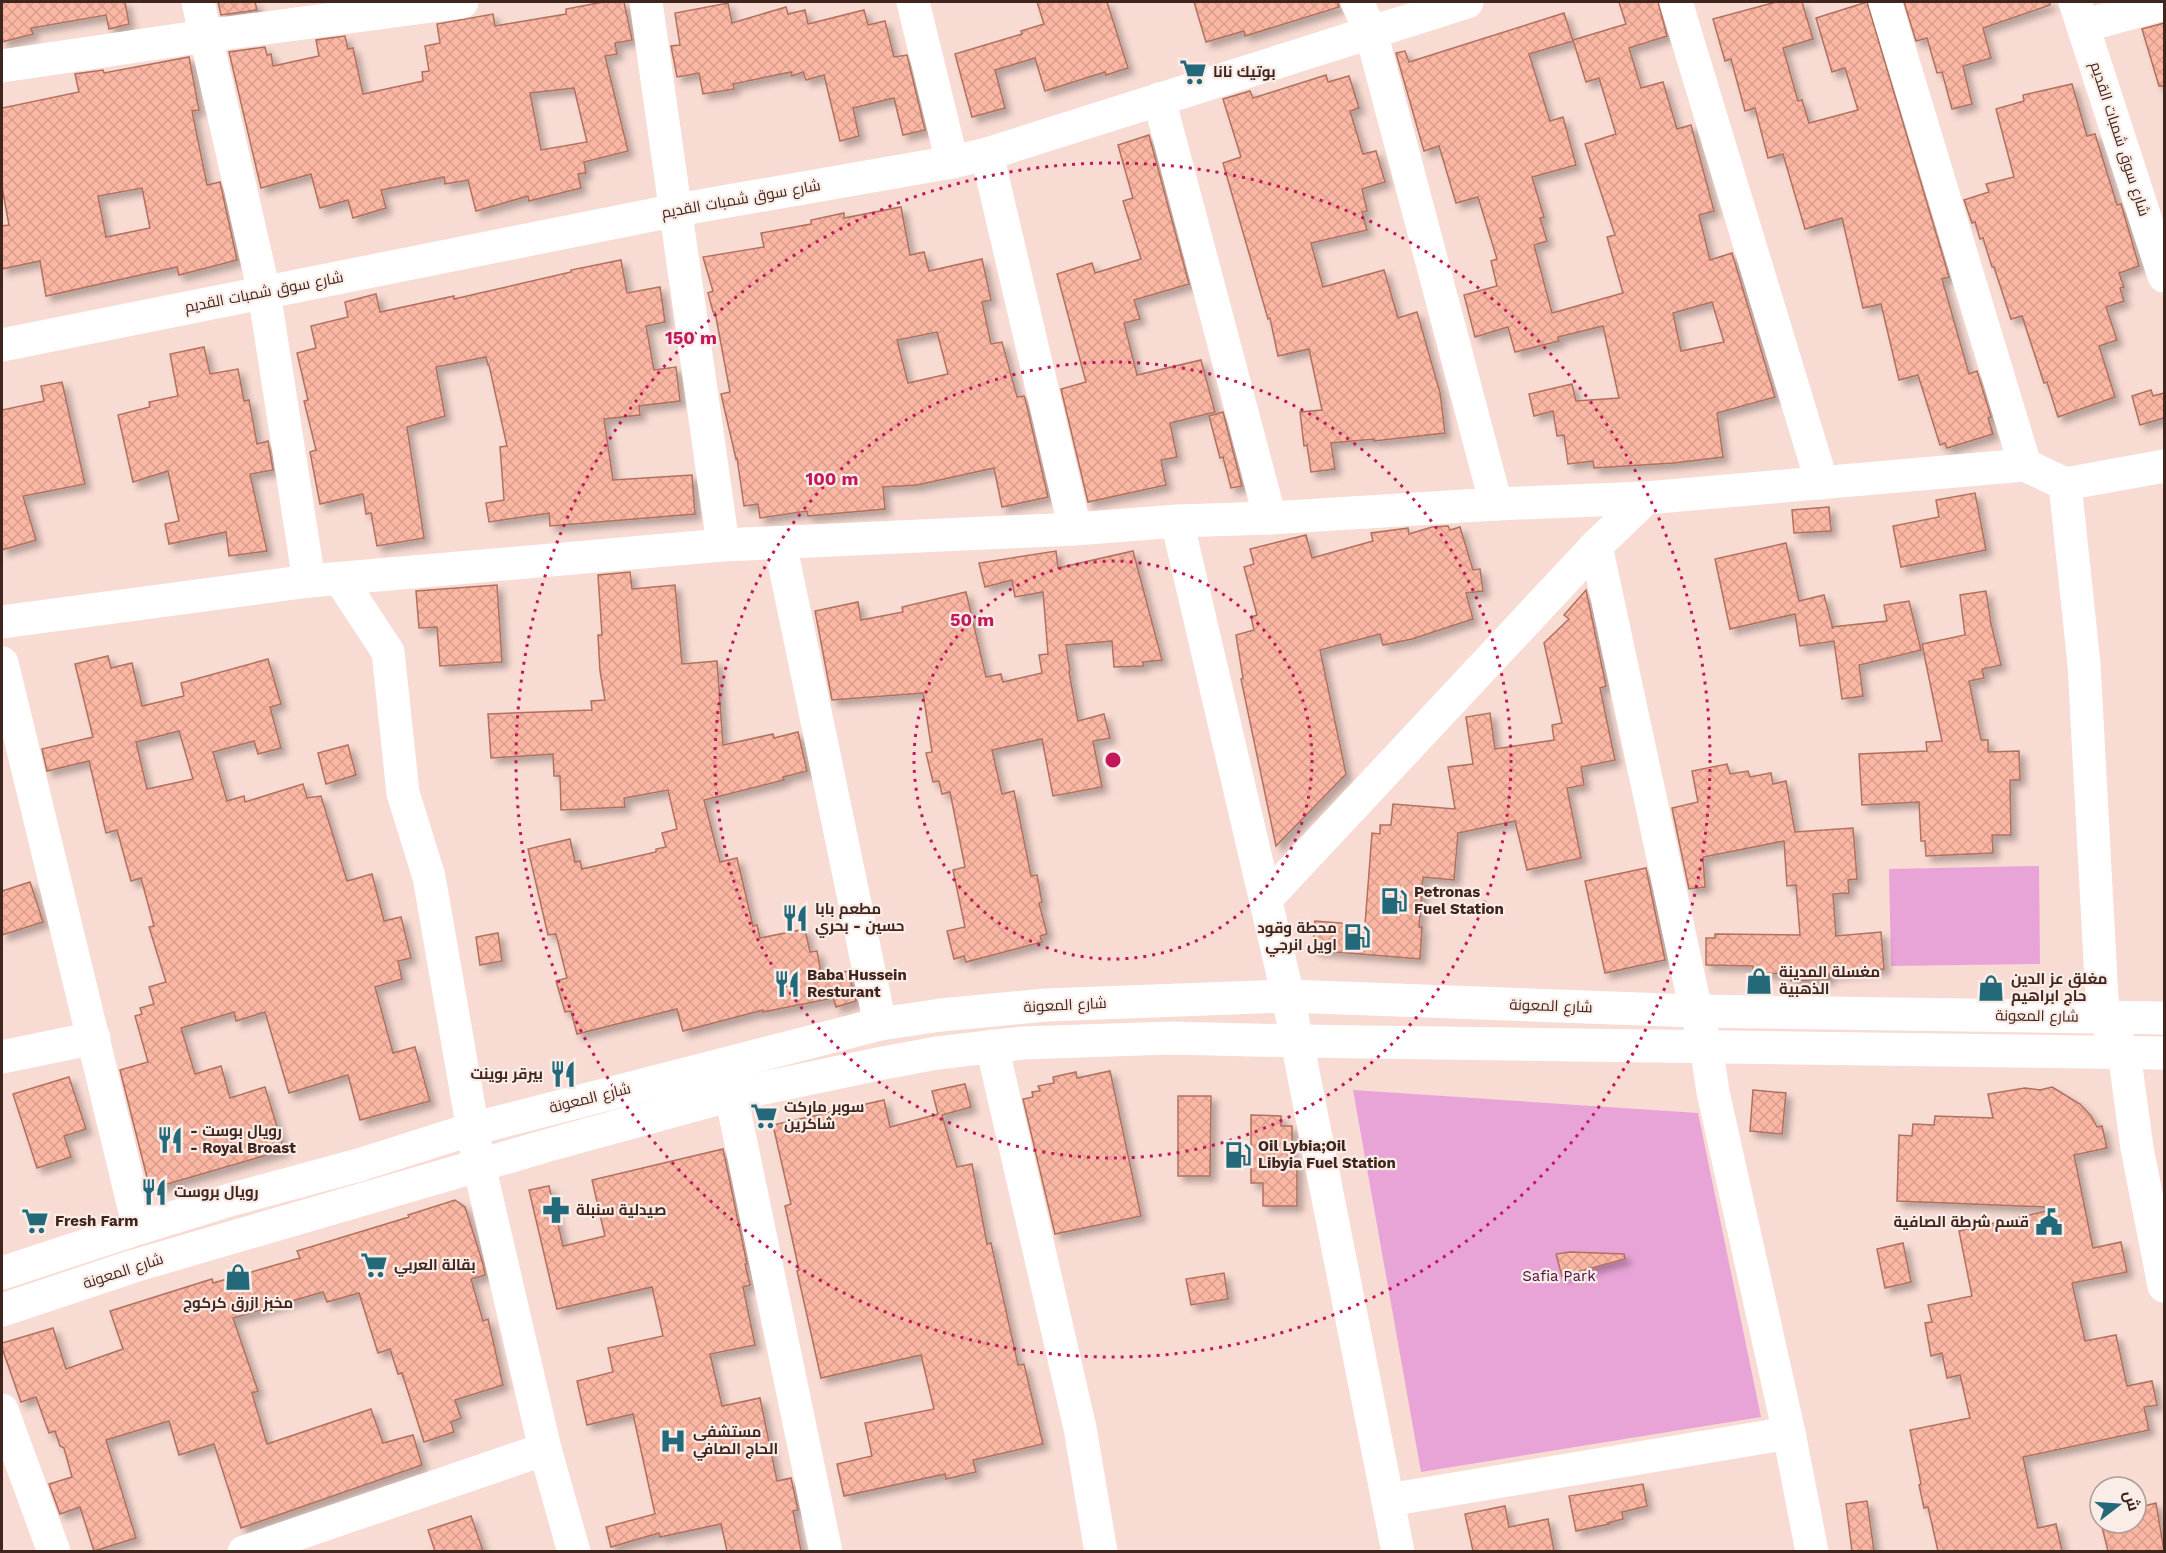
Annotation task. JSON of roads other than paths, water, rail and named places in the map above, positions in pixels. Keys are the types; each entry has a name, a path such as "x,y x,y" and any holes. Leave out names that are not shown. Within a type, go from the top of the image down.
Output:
{"main road":[{"path":"198,2 264,292 325,580 388,652 403,793 429,877 479,1165 545,1449 574,1551"},
{"path":"2,66 462,2"},
{"path":"646,2 723,545"},
{"path":"913,2 952,162"},
{"path":"1356,2 1371,32 1496,504"},
{"name":"شارع سوق شمبات القديم","path":"2,345 677,210 987,154 1467,2"},
{"path":"1676,2 1822,483"},
{"path":"1885,2 2025,465"},
{"path":"2079,14 2164,4"},
{"name":"شارع سوق شمبات القديم","path":"2079,14 2164,276"},
{"path":"1159,99 1270,518"},
{"path":"987,154 1075,529"},
{"path":"2,622 325,580 723,545 1075,529 1177,521 1647,498 2025,465 2065,484 2164,466"},
{"path":"2065,484 2084,664 2103,1017 2124,1052 2137,1148 2164,1286"},
{"path":"1266,899 1596,546 1647,498"},
{"path":"1177,521 1298,1041 1398,1551"},
{"path":"780,543 880,1024"},
{"path":"1596,546 1696,1011 1706,1046 1713,1092 1789,1433 1812,1551"},
{"path":"2,663 139,1228"},
{"name":"شارع المعونة","path":"2,1273 233,1199 359,1166 472,1129 880,1024 941,1015 1046,1005 1288,996 1696,1011 2164,1018"},
{"path":"2,1057 94,1038"},
{"name":"شارع المعونة","path":"2,1310 134,1266 479,1165 731,1095 897,1061 992,1046 1128,1038 2164,1053"},
{"path":"992,1046 1080,1428 1101,1551"},
{"path":"731,1095 826,1551"},
{"path":"2,1410 54,1551"},
{"path":"1388,1500 1789,1433"},
{"path":"253,1550 545,1449"}],"place":[{"name":"بوتيك نانا","path":"1193,72"},
{"name":"Petronas Fuel Station","path":"1394,901"},
{"name":"مطعم بابا حسين - بحري","path":"795,918"},
{"name":"محطة وقود اويل انرجي","path":"1357,937"},
{"name":"مغسلة المدينة الذهبية","path":"1759,981"},
{"name":"Baba Hussein Resturant","path":"787,984"},
{"name":"مغلق عز الدين حاج ابراهيم","path":"1991,988"},
{"name":"بيرقر بوينت","path":"563,1074"},
{"name":"سوبر ماركت شاكرين","path":"764,1116"},
{"name":"- رويال بوست - Royal Broast","path":"170,1140"},
{"name":"Oil Lybia;Oil Libyia Fuel Station","path":"1238,1155"},
{"name":"رويال بروست","path":"154,1192"},
{"name":"صيدلية سنبلة","path":"556,1210"},
{"name":"Fresh Farm","path":"35,1221"},
{"name":"قسم شرطة الصافية","path":"2049,1222"},
{"name":"بقالة العربي","path":"374,1265"},
{"name":"مخبز ازرق كركوج","path":"238,1277"},
{"name":"مستشفى الحاج الصافي","path":"673,1441"}],"park label":[{"name":"Safia Park","path":"1559,1276"}]}
